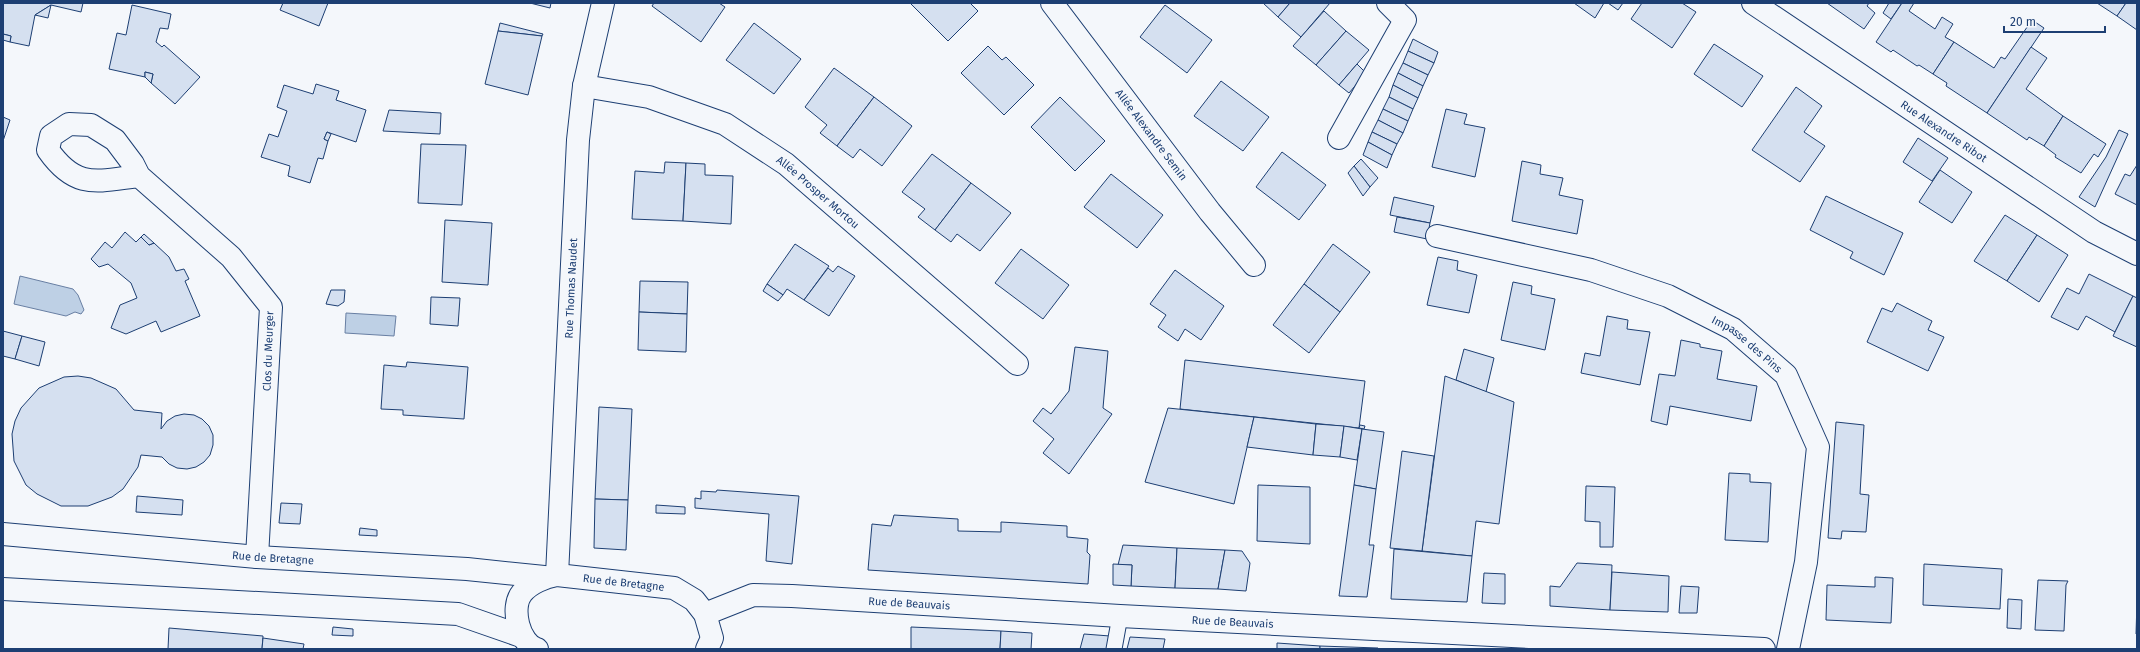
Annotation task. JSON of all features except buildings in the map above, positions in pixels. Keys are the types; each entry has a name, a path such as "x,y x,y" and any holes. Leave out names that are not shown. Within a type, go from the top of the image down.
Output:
{"street":[{"name":"Rue Thomas Naudet","path":"551,576 578,140 584,86 602,3"},
{"name":"Allée Alexandre Semin","path":"1052,3 1210,212 1254,264"},
{"path":"1339,138 1405,20 1388,3"},
{"name":"Rue Alexandre Ribot","path":"1754,3 2094,232 2137,254"},
{"name":"Allée Prosper Mortou","path":"584,86 649,98 725,124 786,164 1017,364"},
{"name":"Clos du Meurger","path":"139,176 231,257 271,307 257,556"},
{"name":"Impasse des Pins","path":"1437,236 1591,270 1668,296 1733,329 1786,376 1818,447 1806,562 1788,649"},
{"name":"Rue de Bretagne","path":"3,534 257,556 467,569 674,588 694,600 705,614 712,638 707,649"},
{"path":"529,642 516,612 521,593 551,576"},
{"path":"3,589 458,614 529,642"},
{"name":"Rue de Beauvais","path":"705,614 753,595 1120,616 1764,649"}],"lane":[{"path":"1114,649 1120,616"}],"water":[{"path":"20,276 73,289 78,295 84,310 81,314 75,312 66,316 14,304"},
{"path":"346,313 396,316 394,336 345,333"}]}
